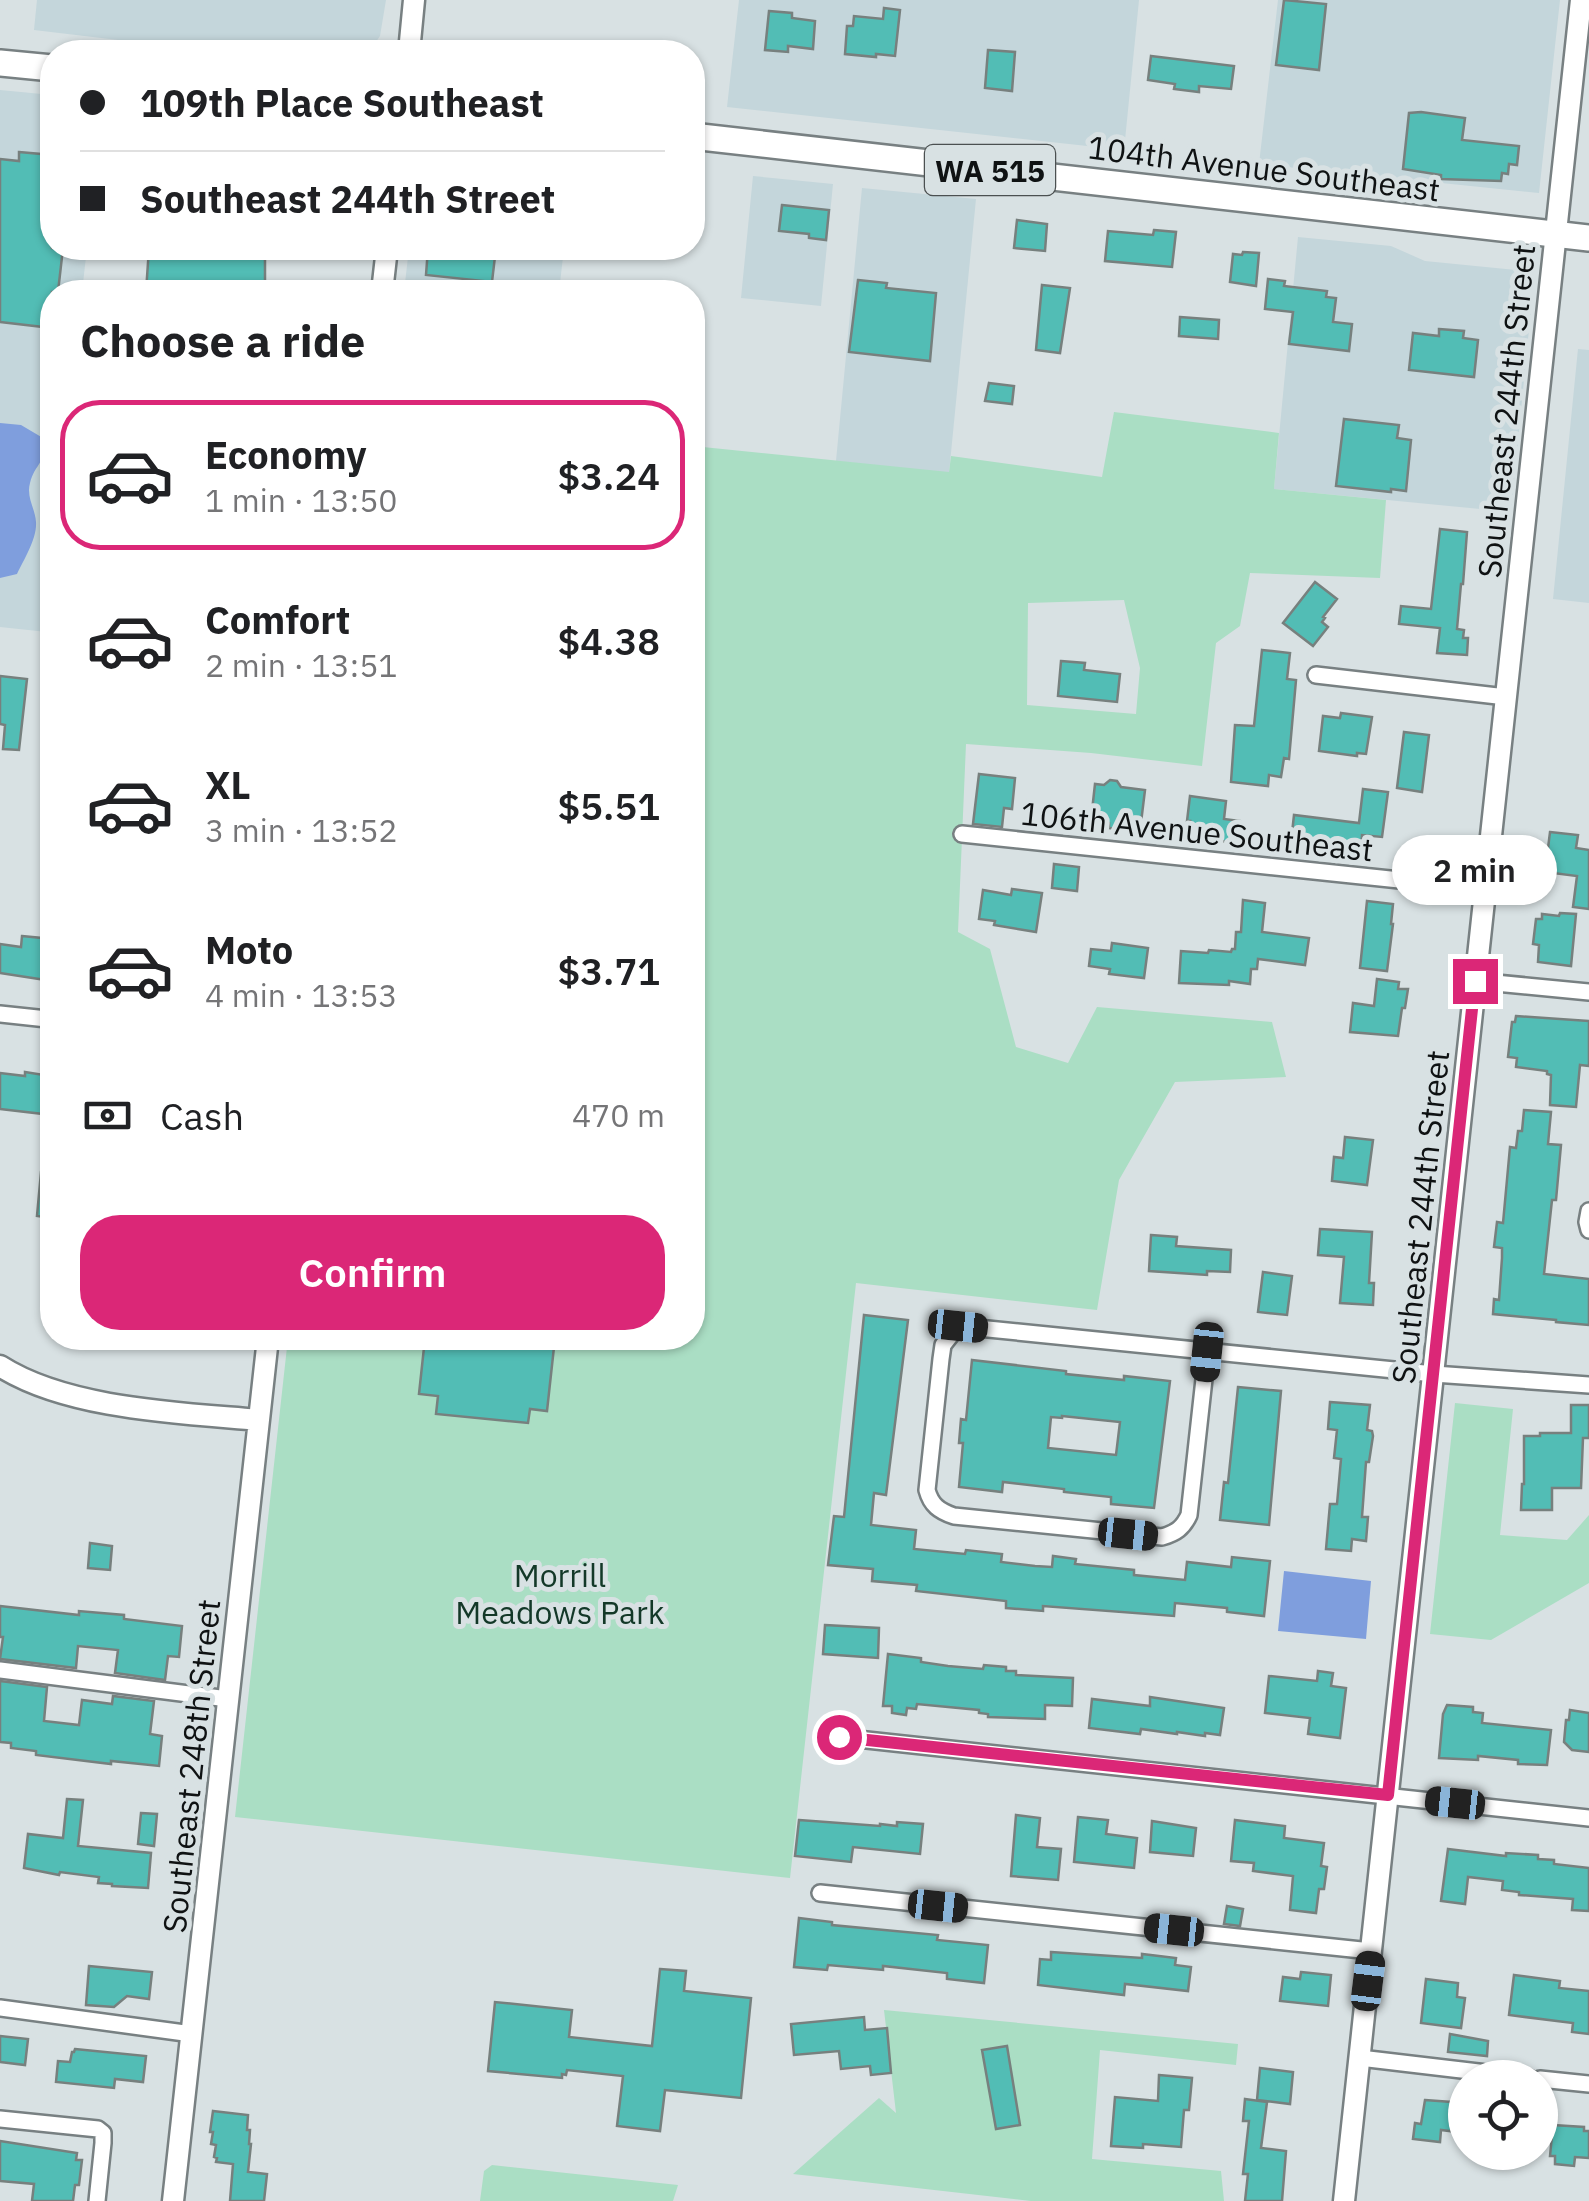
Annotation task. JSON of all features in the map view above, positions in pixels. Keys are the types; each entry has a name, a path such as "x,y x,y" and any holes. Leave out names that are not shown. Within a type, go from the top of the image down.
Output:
{"main road":[{"path":"0,63 40,67"},
{"name":"104th Avenue Southeast","path":"705,137 1589,238"}],"street":[{"path":"409,40 414,0"},
{"name":"Southeast 244th Street","path":"1344,2201 1581,0"},
{"path":"1316,674 1506,697"},
{"name":"106th Avenue Southeast","path":"962,834 1485,889"},
{"path":"1475,981 1589,992"},
{"path":"0,1014 40,1018"},
{"path":"1589,1210 1589,1230"},
{"path":"1207,1352 1189,1515 1183,1527 1162,1537 954,1516 940,1511 930,1501 927,1490 943,1345 958,1326 1434,1374 1589,1385"},
{"name":"Southeast 248th Street","path":"172,2201 267,1350"},
{"path":"0,1366 50,1390 86,1399 259,1420"},
{"path":"0,1670 228,1699"},
{"path":"839,1737 1589,1818"},
{"path":"820,1893 1371,1951"},
{"path":"0,2008 192,2034"},
{"path":"1360,2058 1448,2068"},
{"path":"1558,2081 1589,2084"},
{"path":"0,2119 98,2129 102,2133 96,2201"}],"shaded area":[{"path":"37,0 386,0 377,40 118,40 34,30"},
{"path":"739,0 1139,0 1124,150 727,107"},
{"path":"1278,0 1560,0 1539,193 1259,164"},
{"path":"0,90 40,94 40,260 86,260 83,280 40,280 40,631 0,627"},
{"path":"753,176 833,184 821,306 741,298"},
{"path":"862,188 976,199 949,473 836,461"},
{"path":"1298,237 1391,246 1425,261 1516,270 1532,299 1511,512 1274,489"},
{"path":"408,260 563,260 560,280 405,280"},
{"path":"1578,349 1589,350 1589,603 1553,599"}],"green space":[{"name":"Morrill Meadows Park","path":"1114,412 1279,433 1274,489 1386,500 1380,578 1250,573 1240,626 1216,643 1202,766 966,744 958,932 990,949 1016,1047 1068,1063 1097,1007 1272,1022 1286,1077 1175,1082 1119,1180 1097,1310 856,1283 790,1878 235,1817 287,1350 705,1350 705,447 949,472 951,456 1102,477","holes":["1124,600 1140,668 1136,714 1027,705 1028,603"]},
{"path":"1455,1403 1513,1409 1500,1535 1567,1540 1589,1515 1589,1583 1491,1640 1430,1634"},
{"path":"884,2010 1238,2044 1236,2065 1100,2050 1092,2159 1221,2171 1224,2201 1031,2201 793,2174 879,2098 896,2113"},
{"path":"492,2165 678,2185 673,2201 480,2201 484,2171"}],"water":[{"path":"0,423 21,425 40,436 40,462 29,488 36,522 32,542 17,574 0,578"},
{"path":"1284,1571 1371,1581 1366,1639 1278,1631"}],"building":[{"path":"1284,0 1326,4 1319,70 1276,65"},
{"path":"884,8 900,10 895,56 845,54 847,26 853,26 854,16 883,19"},
{"path":"769,11 815,21 813,49 788,46 788,52 765,50"},
{"path":"988,50 1015,52 1012,91 985,88"},
{"path":"1151,56 1234,66 1231,89 1199,86 1199,92 1148,80"},
{"path":"1409,113 1465,118 1462,140 1519,146 1517,165 1509,164 1508,174 1502,173 1501,181 1441,179 1441,175 1403,169"},
{"path":"19,152 40,154 40,260 62,260 59,280 40,280 40,327 0,322 0,159 19,161"},
{"path":"782,205 829,210 826,240 779,231"},
{"path":"1017,220 1047,224 1045,251 1014,248"},
{"path":"1154,230 1176,232 1172,267 1105,261 1108,231 1153,235"},
{"path":"1259,253 1256,286 1230,282 1233,254"},
{"path":"148,260 265,260 265,280 147,280"},
{"path":"427,260 495,260 492,280 426,275"},
{"path":"1268,279 1285,281 1284,286 1327,291 1326,297 1336,298 1333,322 1352,324 1349,351 1289,344 1293,312 1265,309"},
{"path":"858,280 887,283 886,288 936,293 930,361 849,352"},
{"path":"1042,285 1070,288 1060,353 1036,350"},
{"path":"1180,317 1219,320 1218,339 1179,336"},
{"path":"1439,329 1464,331 1463,338 1478,340 1474,377 1409,370 1413,333 1439,336"},
{"path":"989,383 1014,386 1012,404 985,401"},
{"path":"1344,419 1399,425 1397,438 1411,440 1406,491 1336,486"},
{"path":"1440,529 1467,532 1457,629 1464,630 1463,638 1468,638 1467,655 1437,653 1440,628 1399,624 1401,606 1431,609"},
{"path":"1315,582 1337,599 1323,617 1322,622 1328,627 1313,646 1283,623"},
{"path":"1262,650 1290,653 1287,679 1296,680 1289,759 1284,758 1281,777 1269,775 1268,786 1231,782 1235,725 1254,726"},
{"path":"1061,661 1085,663 1084,670 1120,674 1117,702 1058,696"},
{"path":"0,676 27,679 19,750 3,749"},
{"path":"1341,713 1372,717 1366,754 1319,751 1323,716 1340,718"},
{"path":"1404,732 1429,735 1422,792 1397,788"},
{"path":"979,774 1015,778 1012,809 1004,808 1002,827 973,824"},
{"path":"1110,780 1121,787 1145,790 1140,831 1109,828 1109,823 1091,820 1095,784 1104,785"},
{"path":"1363,789 1388,792 1382,837 1362,835 1361,849 1329,847 1320,854 1290,851 1294,815 1359,823"},
{"path":"1190,796 1226,801 1224,819 1240,821 1237,843 1193,835 1187,821"},
{"path":"1550,832 1578,835 1576,848 1589,850 1589,909 1573,907 1577,876 1545,872"},
{"path":"1054,864 1079,867 1077,891 1052,888"},
{"path":"1012,889 1042,893 1036,932 979,919 983,890 1011,895"},
{"path":"1243,900 1265,903 1262,932 1309,938 1305,965 1258,959 1257,969 1251,969 1250,984 1179,983 1181,951 1235,949 1236,932 1241,932"},
{"path":"1367,901 1393,904 1387,971 1360,968"},
{"path":"1542,914 1576,914 1571,966 1538,962 1539,945 1533,944 1536,919 1542,919"},
{"path":"22,936 40,938 40,979 0,973 0,944 21,947"},
{"path":"1112,943 1148,948 1144,978 1109,974 1110,969 1089,966 1091,949 1111,951"},
{"path":"1377,979 1399,982 1398,989 1408,989 1398,1036 1350,1032 1353,1003 1374,1006"},
{"path":"1516,1016 1589,1021 1589,1066 1580,1065 1576,1107 1550,1105 1551,1075 1547,1071 1516,1067 1517,1058 1508,1057"},
{"path":"25,1072 40,1074 40,1114 0,1109 0,1073 25,1076"},
{"path":"1524,1110 1551,1112 1548,1144 1561,1145 1544,1274 1589,1279 1589,1325 1493,1314 1494,1299 1499,1300 1502,1258 1502,1248 1494,1247 1497,1222 1503,1223 1510,1147 1516,1148"},
{"path":"1345,1137 1373,1140 1367,1185 1332,1181 1334,1157 1343,1158"},
{"path":"1320,1229 1372,1232 1369,1283 1374,1283 1373,1305 1340,1303 1344,1257 1318,1255"},
{"path":"1151,1235 1177,1237 1176,1246 1231,1250 1230,1272 1207,1271 1207,1275 1149,1271"},
{"path":"1263,1272 1292,1276 1287,1315 1258,1312"},
{"path":"864,1315 908,1320 886,1495 874,1493 871,1525 916,1530 914,1549 1002,1554 1001,1562 1052,1567 1053,1556 1076,1559 1075,1564 1134,1570 1134,1575 1185,1580 1187,1562 1231,1567 1232,1557 1270,1561 1264,1616 1175,1603 1174,1616 1043,1606 1043,1611 1006,1608 1006,1601 916,1591 917,1585 872,1581 873,1569 828,1565 834,1516 844,1517"},
{"path":"424,1350 554,1350 547,1411 530,1409 528,1423 436,1414 438,1396 419,1394"},
{"path":"972,1360 1066,1374 1170,1381 1154,1508 1111,1504 1111,1497 1003,1482 1002,1492 959,1487 961,1419 966,1420","holes":["1051,1417 1120,1422 1116,1455 1048,1448"]},
{"path":"1238,1387 1281,1391 1269,1525 1220,1520"},
{"path":"1330,1402 1370,1405 1367,1430 1373,1436 1366,1462 1362,1517 1368,1517 1366,1541 1352,1539 1351,1551 1326,1549 1330,1504 1337,1504 1341,1459 1334,1458 1337,1430 1328,1429"},
{"path":"1571,1405 1589,1405 1589,1438 1583,1438 1581,1488 1552,1488 1552,1510 1521,1510 1524,1436 1571,1433"},
{"path":"90,1543 112,1546 110,1570 88,1568"},
{"path":"0,1606 79,1615 79,1611 124,1615 124,1619 182,1626 179,1657 168,1656 165,1680 115,1673 118,1650 78,1646 76,1668 0,1659"},
{"path":"825,1625 879,1628 878,1658 823,1654"},
{"path":"888,1654 948,1666 1006,1667 1006,1671 1016,1671 1016,1675 1073,1678 1072,1706 1045,1705 1045,1719 988,1717 979,1710 917,1704 916,1709 907,1708 906,1715 892,1713 892,1706 883,1706"},
{"path":"1318,1671 1333,1673 1331,1686 1346,1688 1340,1738 1308,1734 1310,1718 1265,1713 1269,1676 1317,1681"},
{"path":"0,1681 47,1687 44,1721 79,1725 82,1700 112,1704 113,1696 154,1701 150,1734 162,1736 159,1766 36,1755 36,1751 11,1748 11,1743 0,1742"},
{"path":"1150,1697 1224,1708 1220,1735 1141,1729 1140,1734 1089,1728 1092,1699 1150,1706"},
{"path":"1447,1705 1473,1707 1473,1712 1483,1713 1482,1723 1551,1730 1547,1765 1478,1756 1478,1760 1439,1758"},
{"path":"1570,1710 1589,1713 1589,1752 1572,1750 1564,1742"},
{"path":"67,1799 83,1800 78,1846 151,1853 148,1888 112,1886 98,1883 99,1877 24,1868 28,1834 63,1838"},
{"path":"141,1813 157,1814 154,1846 138,1844"},
{"path":"1016,1815 1040,1818 1037,1847 1061,1849 1058,1880 1011,1876"},
{"path":"1078,1817 1108,1820 1106,1834 1137,1838 1134,1868 1074,1862"},
{"path":"799,1820 880,1826 897,1826 897,1822 923,1824 920,1854 853,1847 851,1862 795,1856"},
{"path":"1235,1820 1285,1826 1284,1838 1324,1843 1321,1866 1327,1867 1316,1913 1290,1910 1293,1876 1253,1871 1254,1863 1231,1861"},
{"path":"1152,1821 1196,1828 1193,1856 1150,1852"},
{"path":"1448,1849 1506,1856 1538,1855 1538,1859 1554,1860 1554,1864 1589,1868 1589,1911 1572,1910 1573,1899 1519,1895 1502,1890 1503,1881 1468,1877 1465,1904 1441,1901"},
{"path":"1227,1906 1243,1909 1240,1926 1224,1924"},
{"path":"799,1918 988,1945 984,1983 947,1979 947,1973 883,1966 883,1970 828,1965 827,1970 794,1967"},
{"path":"1051,1952 1176,1958 1175,1965 1191,1967 1188,1991 1125,1984 1124,1995 1038,1985 1040,1959 1051,1960"},
{"path":"89,1966 152,1972 149,1999 127,1996 114,2007 86,2005"},
{"path":"660,1969 686,1971 684,1991 751,1998 741,2098 665,2090 660,2131 617,2126 623,2076 567,2070 562,2078 488,2071 495,2002 572,2010 569,2037 652,2046"},
{"path":"1301,1972 1331,1975 1328,2006 1280,2001 1283,1977 1300,1979"},
{"path":"1514,1975 1560,1981 1559,1988 1589,1991 1589,2034 1572,2032 1573,2023 1509,2015"},
{"path":"1426,1979 1458,1983 1457,1997 1465,1998 1461,2028 1421,2023"},
{"path":"864,2017 865,2030 887,2028 891,2073 871,2075 870,2066 841,2069 839,2051 794,2055 791,2024"},
{"path":"1450,2034 1488,2041 1487,2056 1448,2052"},
{"path":"0,2036 28,2039 25,2065 0,2062"},
{"path":"1007,2046 1020,2125 996,2129 982,2050"},
{"path":"75,2049 146,2056 143,2082 115,2079 114,2088 56,2082 58,2061 70,2062"},
{"path":"1260,2068 1293,2072 1290,2104 1257,2100"},
{"path":"1159,2075 1192,2078 1181,2147 1111,2146 1115,2097 1158,2101"},
{"path":"1245,2099 1267,2102 1261,2148 1286,2151 1282,2201 1245,2201 1248,2174 1243,2174 1249,2121 1243,2121"},
{"path":"1425,2100 1448,2102 1448,2131 1441,2130 1440,2142 1413,2139 1415,2123 1421,2124"},
{"path":"213,2111 248,2115 248,2172 267,2174 264,2201 230,2201 233,2164 216,2162 214,2157 216,2145 211,2144 210,2132"},
{"path":"1558,2125 1584,2127 1584,2131 1589,2131 1589,2158 1575,2157 1574,2166 1558,2164"},
{"path":"0,2141 77,2153 76,2160 82,2160 73,2201 32,2201 34,2184 0,2181"}],"route":[{"path":"839,1737 1388,1795 1475,981"}]}
